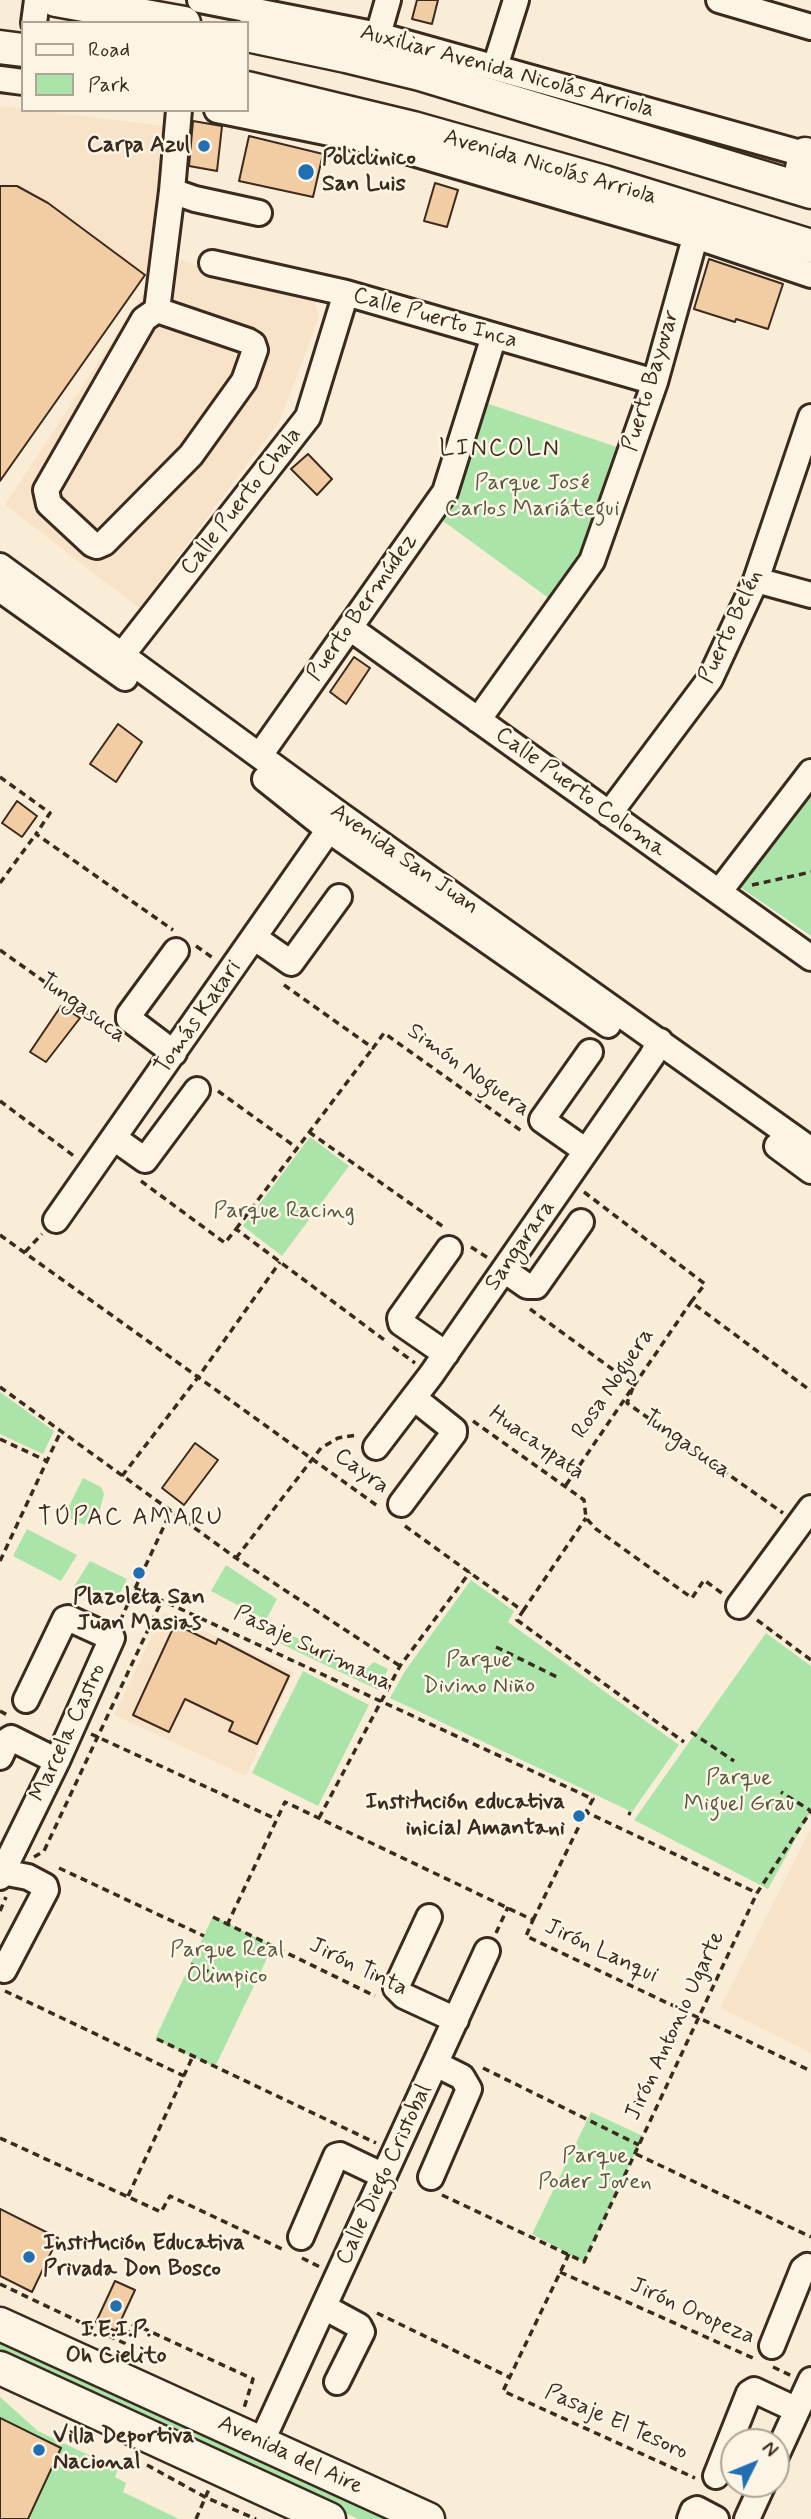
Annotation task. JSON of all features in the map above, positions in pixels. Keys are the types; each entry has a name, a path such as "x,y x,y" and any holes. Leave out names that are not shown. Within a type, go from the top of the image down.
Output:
{"main road":[{"path":"56,0 173,21"},
{"path":"248,35 346,56 521,104 805,190 808,155"},
{"path":"0,47 21,50"},
{"name":"Avenida Nicolás Arriola","path":"248,88 413,128 604,182 698,224 811,246"},
{"name":"Avenida del Aire","path":"0,2324 428,2519"},
{"name":"Avenida del Aire","path":"0,2368 329,2519"}],"street":[{"path":"34,21 37,0"},
{"name":"Auxiliar Avenida Nicolás Arriola","path":"200,0 378,35 808,155"},
{"path":"346,56 378,35 388,0"},
{"path":"495,67 516,0"},
{"path":"719,0 811,27"},
{"path":"0,79 21,82"},
{"path":"157,310 248,341 256,350 244,381 191,455 104,543 97,546 49,504 46,490 144,319 157,310 179,112"},
{"path":"227,112 379,143 698,224 811,275"},
{"path":"172,191 195,199 259,213"},
{"name":"Puerto Bayovar","path":"478,720 592,561 655,382 698,224"},
{"name":"Calle Puerto Inca","path":"212,263 346,293 655,382"},
{"name":"Calle Puerto Chala","path":"122,654 308,417 346,293"},
{"name":"Puerto Bermúdez","path":"260,755 445,492 494,336"},
{"name":"Puerto Belén","path":"609,814 710,679 756,580 810,427"},
{"name":"Avenida San Juan","path":"0,566 260,755 335,822"},
{"path":"756,580 811,596"},
{"name":"Avenida San Juan","path":"0,589 251,768 335,822 656,1048 811,1150"},
{"name":"Calle Puerto Coloma","path":"350,628 811,958"},
{"path":"719,892 811,772"},
{"name":"Tomás Katari","path":"56,1220 335,822"},
{"path":"255,937 291,963 339,897"},
{"path":"174,1053 129,1019 129,1015 180,941"},
{"name":"Avenida San Juan","path":"656,1048 811,1171"},
{"name":"Sangarara","path":"376,1447 446,1354 656,1048"},
{"path":"586,1151 542,1120 590,1052"},
{"path":"114,1138 145,1160 205,1089"},
{"path":"504,1270 527,1286 536,1286 581,1222"},
{"path":"446,1354 401,1323 400,1318 453,1240"},
{"path":"397,1513 454,1433 454,1430 414,1398"},
{"path":"739,1606 805,1516"},
{"path":"26,1700 65,1619 68,1618 111,1639"},
{"name":"Marcela Castro","path":"6,1874 25,1852 57,1761 111,1639"},
{"path":"0,1757 11,1738 57,1761"},
{"path":"2,1979 46,1890 45,1886 28,1877 6,1874"},
{"path":"429,1917 396,1988 404,1996 456,2020"},
{"name":"Calle Diego Cristobal","path":"249,2438 324,2307 487,1951"},
{"path":"433,2185 469,2089 462,2077 436,2064"},
{"path":"301,2236 336,2156 340,2155 384,2176"},
{"path":"768,2358 803,2269 807,2266 811,2269"},
{"path":"324,2307 359,2326 362,2332 337,2382"},
{"path":"789,2428 810,2382"},
{"path":"710,2479 749,2393 754,2390 797,2410"},
{"path":"747,2519 757,2498"},
{"path":"690,2519 693,2511 697,2509 716,2519"}],"path":[{"path":"0,777 50,813 0,883"},
{"path":"36,834 180,941 231,971"},
{"path":"719,892 811,872"},
{"name":"Tungasuca","path":"0,950 109,1028"},
{"name":"Simón Noguera","path":"275,978 373,1048 384,1033 530,1137"},
{"path":"136,1178 225,1243 373,1048"},
{"path":"205,1089 298,1148"},
{"path":"0,1101 92,1169"},
{"path":"309,1132 453,1240 504,1270"},
{"path":"567,1179 705,1284 691,1302 811,1391"},
{"path":"236,1229 431,1375"},
{"name":"Cayra","path":"0,1235 312,1458 397,1513 523,1611 517,1620 684,1742"},
{"path":"122,1476 199,1376 280,1262"},
{"name":"Rosa Noguera","path":"565,1485 691,1302"},
{"name":"Tungasuca","path":"527,1307 634,1385 627,1403 805,1516"},
{"path":"0,1387 236,1558 400,1666"},
{"name":"Huacaypata","path":"467,1417 584,1500 586,1518 596,1530 692,1598 704,1580 811,1660"},
{"path":"0,1561 61,1431"},
{"path":"236,1558 321,1448 338,1437 359,1435 376,1447"},
{"path":"0,1439 47,1461"},
{"name":"Marcela Castro","path":"111,1639 171,1511"},
{"path":"523,1611 586,1518"},
{"path":"319,1818 400,1666 470,1572"},
{"name":"Pasaje Surimana","path":"135,1588 595,1799 533,1920"},
{"path":"0,1911 6,1874 25,1852 44,1851 162,1600"},
{"path":"496,1647 557,1677"},
{"path":"73,1726 276,1819 227,1925"},
{"path":"691,1732 734,1761"},
{"path":"781,1792 811,1811"},
{"name":"Jirón Lanqui","path":"276,1819 285,1802 508,1907 533,1920 526,1936 811,2071"},
{"name":"Jirón Antonio Ugarte","path":"569,2254 583,2262 757,1893 811,1811"},
{"path":"586,1812 757,1893"},
{"path":"25,1852 47,1862"},
{"path":"59,1868 204,1936"},
{"path":"487,1951 508,1907"},
{"name":"Jirón Tinta","path":"213,1917 376,1996"},
{"path":"191,1964 212,1973"},
{"path":"2,1979 184,2076"},
{"path":"157,2039 395,2153"},
{"path":"128,2197 193,2056"},
{"path":"480,2067 640,2145"},
{"path":"0,2137 161,2212 170,2196 338,2276"},
{"path":"636,2154 811,2237"},
{"path":"367,2308 509,2377 569,2254 433,2185"},
{"name":"Jirón Oropeza","path":"561,2272 768,2358 810,2382"},
{"path":"0,2284 124,2343 134,2325 253,2379 249,2438"},
{"name":"Pasaje El Tesoro","path":"509,2377 503,2391 710,2479"}],"shaded area":[{"path":"0,106 21,109 21,112 49,112 173,127 159,255 0,481"},
{"path":"168,256 315,301 319,318 279,422 139,608 5,505"},
{"path":"164,1612 294,1672 246,1776 114,1715"},
{"path":"811,1828 811,2053 720,2008"}],"green space":[{"name":"Parque José Carlos Mariátegui","path":"486,403 623,449 585,557 554,602 443,521 459,495"},
{"path":"811,787 811,936 737,885"},
{"name":"Parque Racing","path":"310,1137 349,1166 282,1256 243,1226"},
{"path":"0,1392 54,1431 43,1454 0,1434"},
{"path":"83,1478 101,1487 104,1494 99,1513 85,1525 64,1516"},
{"path":"27,1529 77,1555 61,1581 13,1556"},
{"path":"90,1561 127,1579 113,1607 73,1588"},
{"path":"226,1565 277,1599 266,1620 211,1591"},
{"name":"Parque Divino Niño","path":"471,1580 514,1611 508,1622 679,1745 632,1812 390,1698 405,1671"},
{"path":"280,1630 365,1670 374,1662 388,1669 378,1690 275,1641"},
{"name":"Parque Miguel Grau","path":"766,1633 811,1666 811,1811 768,1889 634,1820"},
{"path":"303,1671 369,1705 318,1806 252,1773"},
{"name":"Parque Real Olimpico","path":"213,1916 273,1946 215,2067 155,2039"},
{"name":"Parque Poder Joven","path":"591,2112 643,2136 584,2262 532,2234"},
{"path":"0,2333 402,2519 358,2519 0,2351"},
{"name":"Villa Deportiva Nacional","path":"0,2397 38,2431 118,2469 115,2477 126,2483 123,2492 179,2519 0,2519"}],"building":[{"path":"417,0 438,0 432,24 412,19"},
{"name":"Carpa Azul","path":"193,121 222,126 217,171 189,166"},
{"path":"249,136 323,154 313,197 239,181"},
{"path":"435,183 458,190 447,227 424,221"},
{"path":"0,186 17,186 48,203 145,275 0,481"},
{"path":"709,259 783,284 768,329 694,309"},
{"path":"308,454 332,479 317,495 291,469"},
{"path":"354,657 370,668 346,704 330,692"},
{"path":"118,724 142,742 116,782 90,764"},
{"path":"17,801 37,816 22,837 2,823"},
{"path":"61,1006 80,1018 46,1062 30,1052"},
{"path":"195,1443 218,1460 184,1505 162,1488"},
{"path":"175,1624 216,1644 218,1639 289,1676 257,1744 229,1731 233,1722 185,1699 169,1732 133,1715"},
{"name":"Institución Educativa Privada Don Bosco","path":"0,2209 58,2238 32,2292 0,2276"},
{"name":"I.E.I.P. Oh Cielito","path":"115,2281 135,2290 116,2331 96,2322"},
{"path":"0,2418 61,2448 28,2519 0,2519"}],"place":[{"name":"Carpa Azul","path":"204,146"},
{"name":"Policlinico San Luis","path":"306,172"},
{"name":"Plazoleta San Juan Masias","path":"139,1573"},
{"name":"Institución educativa inicial Amantani","path":"579,1816"},
{"name":"Institución Educativa Privada Don Bosco","path":"29,2257"},
{"name":"I.E.I.P. Oh Cielito","path":"116,2306"},
{"name":"Villa Deportiva Nacional","path":"39,2450"}],"district":[{"name":"LINCOLN","path":"500,450"},
{"name":"TÚPAC AMARU","path":"131,1519"}]}
